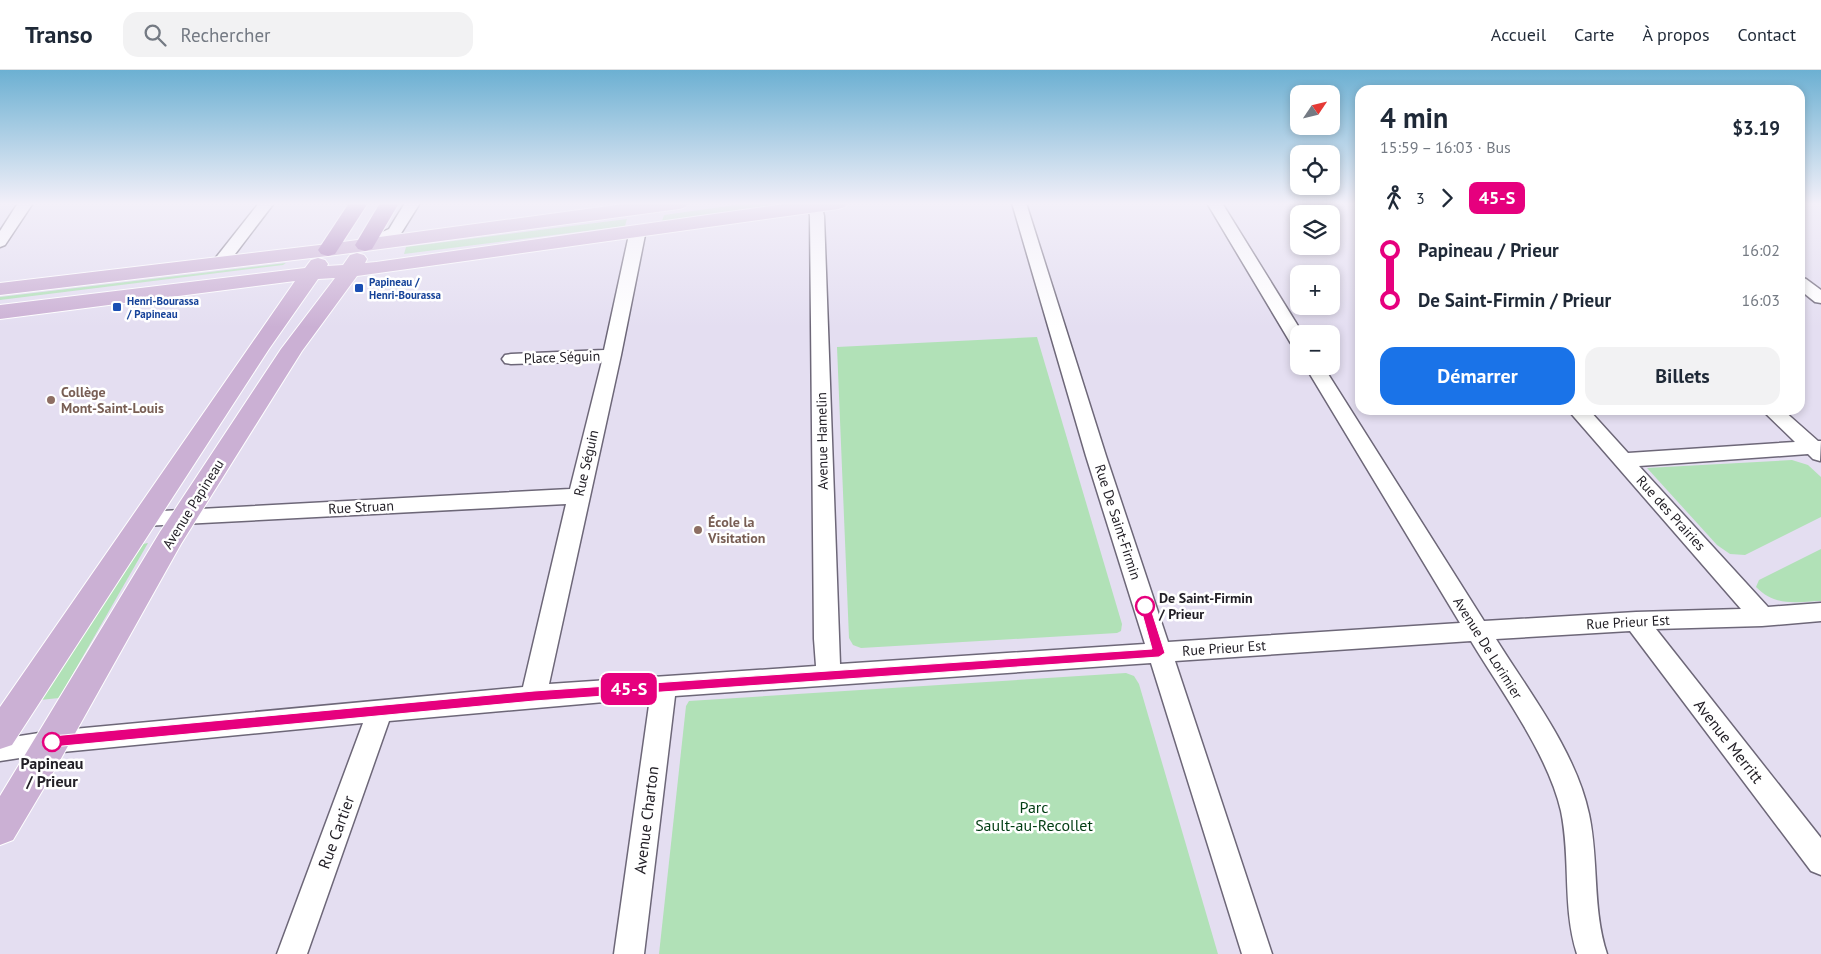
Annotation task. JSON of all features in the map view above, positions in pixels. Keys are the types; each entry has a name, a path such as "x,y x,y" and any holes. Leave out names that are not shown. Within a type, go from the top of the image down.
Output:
{"highway":[{"path":"328,250 332,244"}],"main road":[{"path":"0,289 370,244"},
{"path":"0,312 311,273 350,270 535,244"},
{"name":"Avenue Papineau","path":"0,828 185,516 292,349 350,270 365,245"},
{"path":"0,735 258,349 328,250"}],"street":[{"path":"220,263 235,244"},
{"name":"Rue Séguin","path":"534,696 578,496 612,355 635,244"},
{"name":"Avenue Hamelin","path":"818,244 826,639 829,676"},
{"name":"Rue De Saint-Firmin","path":"1031,244 1159,653 1257,954"},
{"path":"1239,244 1290,327"},
{"path":"1805,286 1821,298"},
{"name":"Place Séguin","path":"511,360 612,355"},
{"name":"Avenue De Lorimier","path":"1320,375 1560,767 1571,796 1577,825 1582,911 1592,954"},
{"name":"Rue des Prairies","path":"1582,415 1762,617"},
{"path":"1778,415 1818,450"},
{"path":"1623,460 1818,450"},
{"name":"Rue Struan","path":"144,518 578,496"},
{"name":"Rue Prieur Est","path":"0,750 52,742 534,696 1476,631 1636,621 1762,617 1821,612"},
{"name":"Avenue Merritt","path":"1636,621 1821,861"},
{"name":"Avenue Charton","path":"629,954 664,687"},
{"name":"Rue Cartier","path":"292,954 380,711"}],"green space":[{"path":"428,244 481,244 404,254 406,247"},
{"path":"286,263 283,265 0,300 0,297"},
{"path":"1037,337 1122,624 1121,631 1117,633 861,648 853,645 849,638 837,347"},
{"path":"1792,460 1808,465 1821,477 1821,517 1745,555 1730,554 1717,545 1647,468"},
{"path":"148,543 59,698 40,700 143,544"},
{"path":"1821,549 1821,601 1786,602 1771,598 1756,587 1759,580"},
{"name":"Parc Sault-au-Recollet","path":"1126,673 1134,676 1139,684 1218,954 659,954 686,706 689,701"}],"bus line":[{"name":"45-S","path":"52,742 495,699 1159,653 1145,606"}],"place":[{"name":"Papineau / Henri-Bourassa","path":"359,288"},
{"name":"Henri-Bourassa / Papineau","path":"117,307"},
{"name":"Collège Mont-Saint-Louis","path":"51,400"},
{"name":"École la Visitation","path":"698,530"},
{"name":"De Saint-Firmin / Prieur","path":"1145,606"},
{"name":"Papineau / Prieur","path":"52,742"}]}
